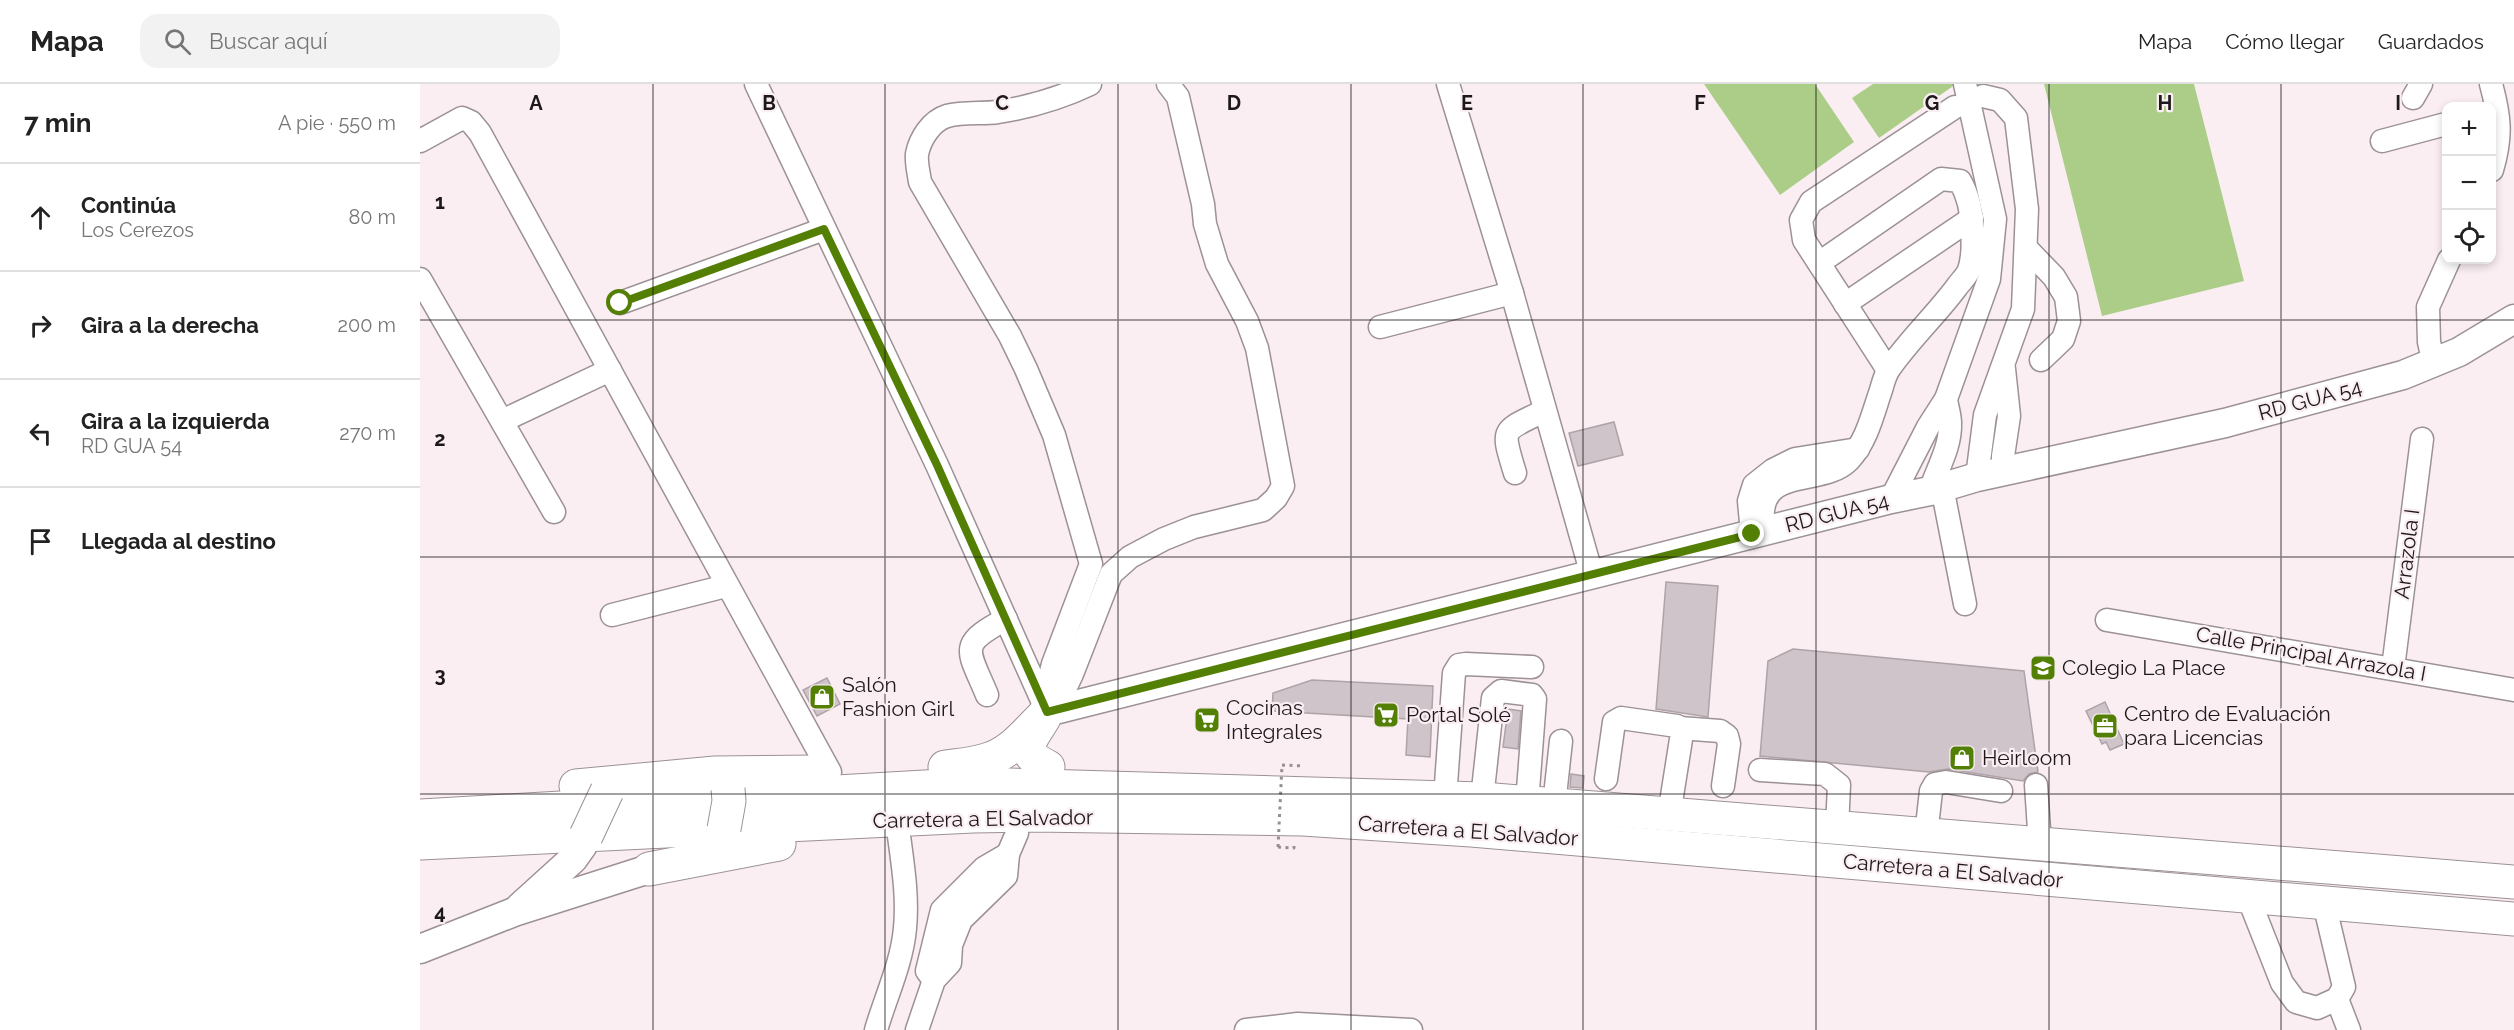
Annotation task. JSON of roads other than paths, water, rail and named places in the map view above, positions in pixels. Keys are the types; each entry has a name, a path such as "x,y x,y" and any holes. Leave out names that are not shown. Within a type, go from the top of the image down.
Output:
{"highway":[{"path":"945,767 990,759 998,755 1012,746 1047,712"},
{"path":"1047,712 1029,742 1028,752 1032,759 1048,767"},
{"path":"420,802 609,786 945,767 1048,767 1209,773 1347,783 1390,794"},
{"path":"649,869 716,836 729,801 721,781"},
{"name":"Carretera a El Salvador","path":"420,816 977,784 1390,794 1482,799 2514,882"},
{"path":"584,840 609,786"},
{"name":"Carretera a El Salvador","path":"420,843 973,816 1298,833 1551,836 2514,919"},
{"path":"649,869 778,844 899,836 1012,844 1236,838 1298,833"},
{"path":"420,850 584,840 716,836 778,844"}],"main road":[{"name":"RD GUA 54","path":"1047,712 1990,474 2225,423 2403,375 2433,364 2514,319"},
{"path":"514,912 573,859 584,840"},
{"path":"420,949 514,912 649,869"}],"street":[{"path":"756,84 937,465 1047,712"},
{"path":"1047,712 1048,684 1053,664 1091,564 1054,435 1010,336 920,182 917,156 925,134 946,117 999,112 1033,105 1072,93 1090,84"},
{"path":"1047,712 1064,691 1112,574 1130,557 1164,539 1194,527 1263,510 1276,498 1283,486 1257,348 1247,321 1217,264 1205,224 1203,204 1178,97 1168,84"},
{"path":"1448,84 1512,293 1592,575"},
{"path":"2491,84 2494,102"},
{"path":"1974,90 2000,100 2016,118 2027,209 2024,309 2004,365 2009,416 2003,456 1990,474"},
{"path":"1891,499 1928,427 1946,399 1989,279 1995,219 1974,90"},
{"path":"1888,370 1802,234 1801,220 1806,207 1955,107"},
{"path":"420,141 462,118 471,122 480,133 726,586 830,772"},
{"path":"2496,121 2499,147 2496,157"},
{"path":"2382,141 2442,125"},
{"path":"1758,533 1770,495 1783,482 1834,471 1847,462 1858,449 1888,370 1969,270 1972,218 1969,196 1960,181 1941,179 1819,263"},
{"path":"1845,303 1972,218"},
{"path":"620,303 824,229"},
{"path":"2026,248 2054,277 2066,297 2069,321 2063,339 2041,360"},
{"path":"2433,364 2429,342 2428,307 2447,264"},
{"path":"420,279 554,512"},
{"path":"1380,327 1512,293"},
{"path":"502,421 610,370"},
{"path":"1946,399 1950,423 1946,452 1936,489 1965,604"},
{"path":"1515,473 1505,440 1507,433 1515,425 1544,411"},
{"name":"Arrazola I","path":"2393,668 2422,439"},
{"path":"1091,564 1112,574"},
{"path":"612,615 726,586"},
{"path":"987,695 971,655 971,644 977,636 1006,620"},
{"name":"Calle Principal Arrazola I","path":"2107,620 2514,690"},
{"path":"1445,798 1454,673 1459,665 1532,667"},
{"path":"1482,799 1493,698 1502,691 1532,695 1535,699 1541,804"},
{"path":"1606,779 1612,728 1614,722 1621,718 1680,728 1720,731 1727,736 1729,744 1723,786"},
{"path":"1669,814 1682,733 1680,728"},
{"path":"1541,804 1561,741"},
{"path":"1760,770 1825,774 1833,778 1839,784 1838,828"},
{"path":"1926,835 1931,792 1935,784 1946,782 2001,790"},
{"path":"2036,785 2040,844"},
{"path":"876,1030 900,958 905,929 905,883 899,836"},
{"path":"917,1030 934,980 927,971 942,910 1012,844"},
{"path":"2248,897 2282,983 2296,1002 2317,1008 2337,999 2344,987 2324,903"},
{"path":"2337,999 2349,1030"},
{"path":"1246,1030 1298,1024 1411,1030"}],"place":[{"name":"Colegio La Place","path":"2043,668"},
{"name":"Salón Fashion Girl","path":"822,697"},
{"name":"Portal Solé","path":"1386,715"},
{"name":"Cocinas Integrales","path":"1207,720"},
{"name":"Centro de Evaluación para Licencias","path":"2105,726"},
{"name":"Heirloom","path":"1962,758"}]}
